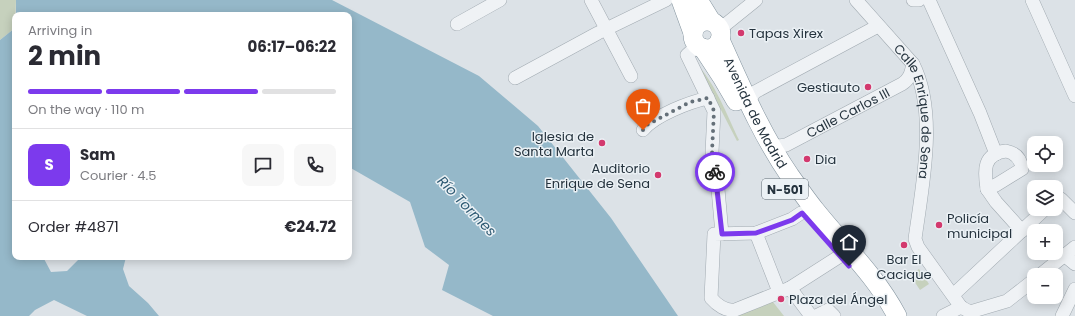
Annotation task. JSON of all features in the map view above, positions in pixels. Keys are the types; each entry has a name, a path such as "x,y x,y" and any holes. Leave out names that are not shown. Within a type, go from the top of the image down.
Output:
{"highway":[{"name":"Avenida de Madrid","path":"681,0 698,42 722,76 781,184 802,213 866,285 881,305 886,316"},
{"name":"Avenida de Madrid","path":"698,0 717,30 748,101 789,174 815,210 873,278 897,316"},
{"path":"703,21 717,30 716,46 710,48 698,42 697,25 703,21"}],"street":[{"path":"457,24 500,0"},
{"path":"591,0 631,76"},
{"path":"514,78 606,29 666,0"},
{"path":"717,30 756,0"},
{"name":"Calle Enrique de Sena","path":"856,0 913,64 920,77 927,124 915,239 918,247 953,295"},
{"path":"913,0 918,0"},
{"path":"929,0 980,113 996,154"},
{"path":"1032,0 1075,94"},
{"path":"748,101 755,92 878,26"},
{"path":"698,42 687,55 714,111 712,152 718,189 718,234 711,298 714,302 729,310 735,310 785,290 813,275 840,256"},
{"name":"Calle Carlos III","path":"772,145 779,146 790,143 902,84 910,76 913,64"},
{"path":"643,130 647,125 690,102 708,98"},
{"path":"987,189 1022,169 1020,159 1016,155 1006,151 990,157 986,163 985,172 987,189 996,202 1022,231"},
{"path":"1063,202 1075,213"},
{"path":"718,234 756,233 792,220 802,213"},
{"path":"966,309 953,295 1038,216"},
{"path":"756,233 785,290 811,316"},
{"path":"1048,268 1075,247"},
{"path":"1064,255 1075,264"},
{"path":"943,316 966,309 1007,301 1027,285"},
{"path":"1062,316 1075,289"},
{"path":"816,316 828,310 834,316"}],"green space":[{"path":"0,0 16,0 16,12 12,12 12,30 0,40"},
{"path":"694,61 714,88 739,140 737,141"},
{"path":"919,269 929,284 920,290 910,275"},
{"path":"770,301 773,302 784,316 731,316"}],"water":[{"name":"Río Tormes","path":"16,0 332,0 479,76 538,126 611,218 678,316 493,316 442,290 449,265 425,247 410,202 352,169 352,12 16,12"},
{"path":"12,30 12,260 45,260 51,272 67,271 78,260 125,260 123,269 129,286 148,303 159,316 87,316 54,300 35,310 29,316 0,316 0,40"}],"way so far":[{"path":"643,130 647,125 690,102 708,98 714,111 712,152 715,172"}],"place":[{"name":"Tapas Xirex","path":"741,33"},
{"name":"Gestiauto","path":"868,87"},
{"name":"Iglesia de Santa Marta","path":"602,143"},
{"name":"Dia","path":"807,159"},
{"name":"Auditorio Enrique de Sena","path":"658,175"},
{"name":"Policía municipal","path":"939,225"},
{"name":"Bar El Cacique","path":"904,245"},
{"name":"Plaza del Ángel","path":"781,299"}],"route":[{"path":"715,172 722,234 756,233 792,220 802,213 849,266"}]}
